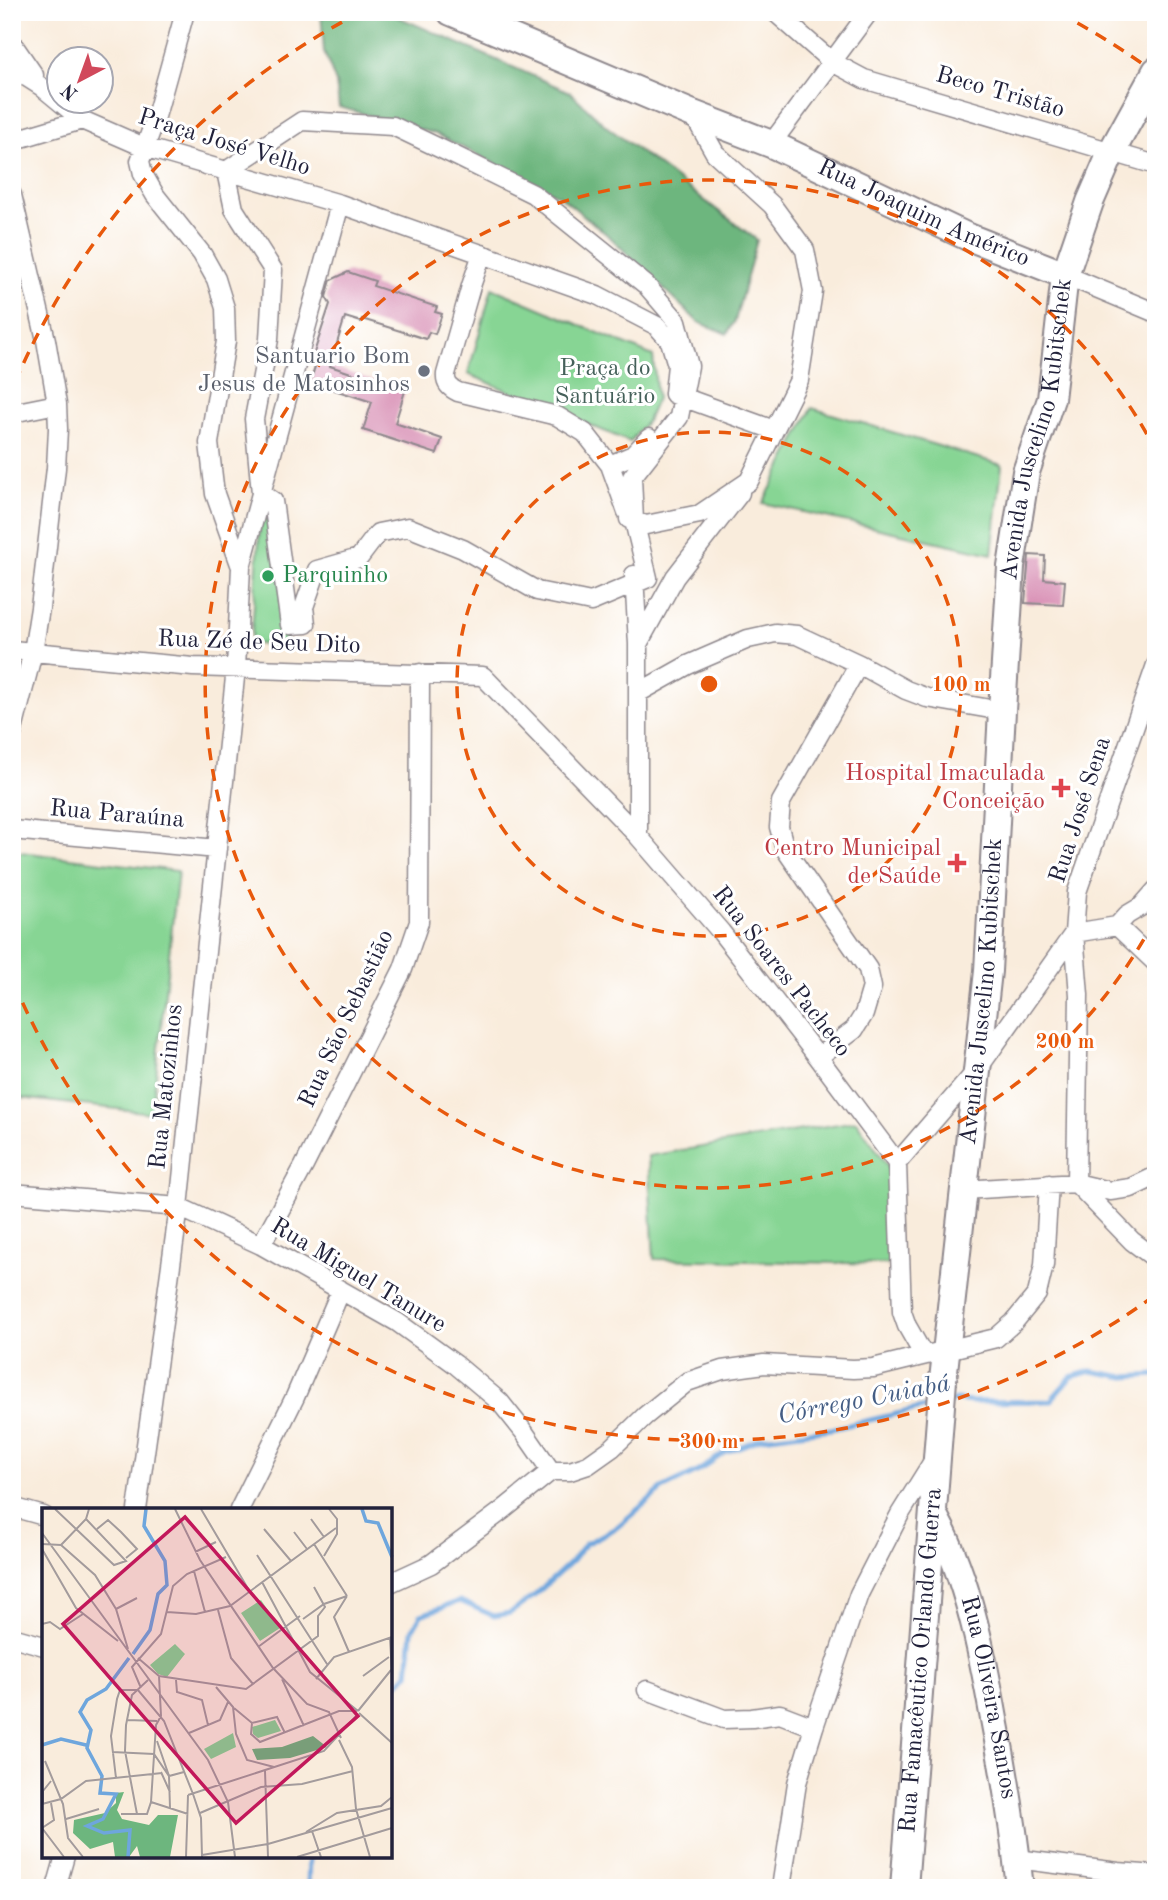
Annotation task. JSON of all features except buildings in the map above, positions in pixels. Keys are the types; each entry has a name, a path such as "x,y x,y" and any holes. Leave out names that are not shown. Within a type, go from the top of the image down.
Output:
{"main road":[{"name":"Rua Joaquim Américo","path":"451,12 771,144 966,236 1065,275"},
{"name":"Avenida Juscelino Kubitschek","path":"939,1444 943,1380 935,1352 964,1190 988,971 1011,568 1026,472 1051,399 1065,275 1090,202 1112,151 1156,71"},
{"name":"Rua Famacêutico Orlando Guerra","path":"904,1888 939,1444"},
{"name":"Rua Oliveira Santos","path":"934,1515 946,1540 970,1608 1001,1754 1020,1888"}],"street":[{"path":"185,12 155,120 140,161 143,174 155,195 202,254 216,279 225,308 226,341 209,443 215,494 242,567"},
{"name":"Beco Tristão","path":"775,12 832,62 864,79 1156,165"},
{"path":"771,144 869,12"},
{"name":"Praça José Velho","path":"12,43 42,87"},
{"name":"Praça José Velho","path":"12,65 82,120 144,147 340,204 482,254"},
{"path":"638,643 676,577 749,481 799,380 813,291 805,250 772,205 715,153 693,114"},
{"path":"12,141 82,120"},
{"path":"261,493 254,419 269,339 273,270 234,209 226,171 302,121 393,126 533,194 646,285 677,321 689,366 678,395 653,434 633,455 610,465"},
{"path":"12,195 46,340 57,404 58,429 56,468 33,652 12,734"},
{"path":"242,567 340,204"},
{"path":"261,493 273,501 290,625 306,624 304,607 317,570 359,558 378,533 408,527 463,549 537,591 591,602 648,578 631,520 610,465 585,433 557,416 458,392 445,380 482,254 597,295 657,326 670,341 677,365 679,418 632,477 631,520"},
{"name":"Rua Joaquim Américo","path":"1065,275 1156,313"},
{"path":"678,395 774,430"},
{"path":"12,414 57,404"},
{"path":"631,520 646,524 700,514 749,481"},
{"name":"Rua Matozinhos","path":"137,1508 179,1207 236,668 242,567"},
{"path":"634,584 638,643 638,836"},
{"path":"638,693 688,666 748,639 775,633 797,635 927,698 1002,711"},
{"name":"Rua Zé de Seu Dito","path":"12,650 193,667 483,676"},
{"path":"818,1058 854,1030 864,1014 872,987 869,970 785,849 779,827 782,802 859,664"},
{"name":"Rua José Sena","path":"1076,1183 1079,995 1074,933 1077,892 1156,665"},
{"name":"Rua São Sebastião","path":"261,1245 403,969 419,922 420,673"},
{"name":"Rua Soares Pacheco","path":"483,676 638,836 721,932 897,1163"},
{"name":"Rua Paraúna","path":"12,830 218,849"},
{"path":"935,1352 906,1326 902,1312 897,1163 977,1070 1074,933 1117,926 1127,915 1142,906 1156,890"},
{"path":"1117,926 1156,962"},
{"path":"964,1190 1076,1183 1110,1191 1131,1188 1156,1177"},
{"path":"1076,1183 1132,1241 1156,1259"},
{"path":"392,1582 431,1564 551,1471 570,1471 588,1465 612,1448 645,1416 687,1382 722,1370 764,1364 873,1368 996,1338 1014,1322 1037,1294 1044,1265 1049,1184"},
{"path":"12,1193 179,1207"},
{"name":"Rua Miguel Tanure","path":"179,1207 261,1245 397,1322 455,1364 500,1402 551,1471"},
{"path":"240,1508 295,1397 341,1290"},
{"path":"781,1888 797,1783 859,1594 939,1444"},
{"path":"12,1507 42,1515"},
{"path":"900,1514 934,1515"},
{"path":"12,1637 42,1645"},
{"path":"647,1690 724,1719 780,1714 814,1727"},
{"path":"57,1888 64,1858"},
{"path":"1017,1859 1156,1875"}],"green space":[{"path":"321,12 387,12 570,92 606,126 757,240 735,321 727,334 698,322 611,238 560,196 436,134 339,107 336,83 324,52"},
{"name":"Praça do Santuário","path":"492,288 653,356 657,398 647,421 630,442 468,374"},
{"path":"812,408 1002,465 992,554 763,503"},
{"name":"Parquinho","path":"266,510 280,573 287,648 251,643 260,527"},
{"path":"12,851 178,871 152,1113 12,1097"},
{"path":"856,1121 893,1175 890,1264 654,1259 648,1156"}],"waterway":[{"name":"Córrego Cuiabá","path":"948,1402 1050,1401 1071,1377 1091,1371 1125,1377 1156,1375"},
{"name":"Córrego Cuiabá","path":"392,1688 408,1674 412,1631 421,1615 460,1601 494,1616 510,1613 534,1596 572,1561 585,1544 616,1528 662,1489 697,1472 724,1453 762,1438 831,1429 935,1405"},
{"name":"Córrego Cuiabá","path":"308,1888 309,1858"}],"place":[{"name":"Santuario Bom Jesus de Matosinhos","path":"424,371"},
{"name":"Parquinho","path":"268,576"},
{"name":"Hospital Imaculada Conceição","path":"1061,788"},
{"name":"Centro Municipal de Saúde","path":"957,863"}]}
